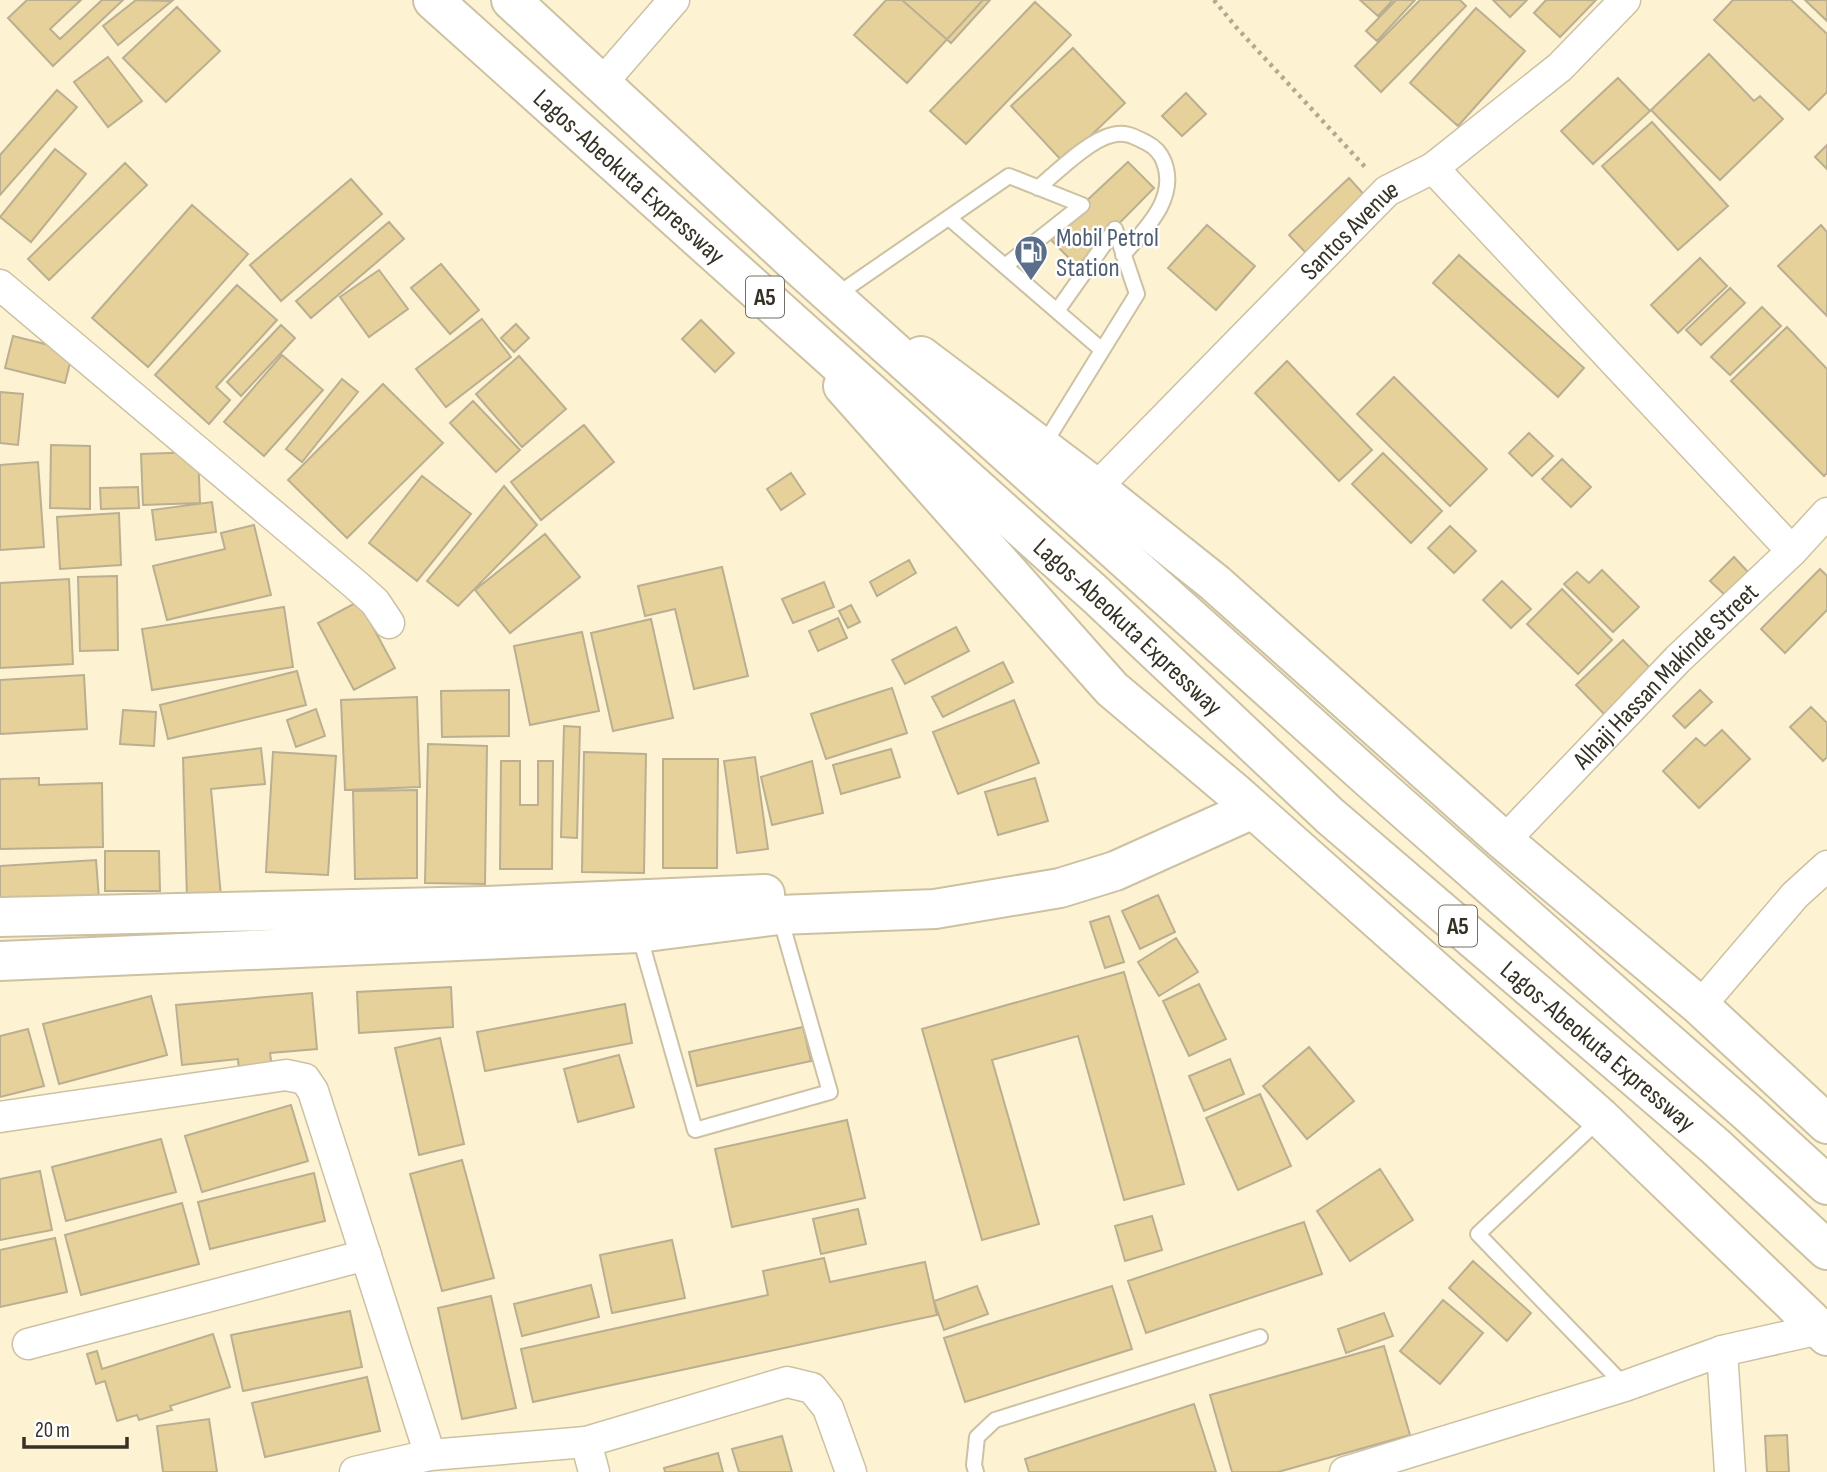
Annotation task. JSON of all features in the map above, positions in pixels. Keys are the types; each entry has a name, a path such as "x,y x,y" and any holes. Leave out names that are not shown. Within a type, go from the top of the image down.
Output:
{"main road":[{"name":"Lagos-Abeokuta Expressway","path":"433,0 1096,595 1330,816 1715,1146 1827,1250"},
{"name":"Lagos-Abeokuta Expressway","path":"511,0 792,259 1372,781 1827,1185"},
{"path":"792,259 1096,488 1215,583 1504,841 1700,1006 1827,1124"},
{"path":"763,296 1112,689 1244,800 1601,1118 1824,1332"},
{"path":"0,961 639,933 779,915 935,909 1060,888 1115,871 1244,800"},
{"path":"0,917 486,906 913,889 1047,873 1093,860 1185,820 1244,800"}],"street":[{"path":"602,83 674,0"},
{"name":"Santos Avenue","path":"1096,488 1387,191 1433,168 1560,67 1625,0"},
{"path":"1433,168 1792,551"},
{"path":"0,285 356,585 375,602 389,623"},
{"name":"Alhaji Hassan Makinde Street","path":"1504,841 1678,659 1792,551 1827,513"},
{"path":"1700,1006 1795,895 1827,866"},
{"path":"0,1117 286,1075 305,1079 313,1091 430,1455"},
{"path":"28,1344 366,1255"},
{"path":"1345,1472 1625,1386 1722,1351 1824,1332"},
{"path":"1722,1351 1730,1472"},
{"path":"355,1472 430,1455 586,1442 787,1382 812,1388 828,1408 851,1472"},
{"path":"586,1442 594,1472"}],"lane":[{"path":"1038,188 1078,155 1111,135 1129,134 1153,146 1163,158 1168,175 1164,198 1154,219 1123,255"},
{"path":"838,294 1009,176 1082,205 1004,266"},
{"path":"949,218 1102,350"},
{"path":"1042,447 1137,294 1115,229 1057,311"},
{"path":"639,933 695,1130 830,1092 779,915"},
{"path":"1601,1118 1478,1234 1625,1386"},
{"path":"976,1472 974,1465 977,1437 995,1420 1260,1337"}],"path":[{"path":"1214,0 1387,191"}],"building":[{"path":"27,0 81,0 50,29 60,39 102,0 123,0 53,66 8,18"},
{"path":"136,0 172,1 118,45 103,26"},
{"path":"886,0 983,0 907,83 854,35"},
{"path":"902,0 990,0 951,43"},
{"path":"1360,0 1393,0 1378,16"},
{"path":"1396,0 1415,0 1377,41 1366,31"},
{"path":"1420,0 1460,0 1466,6 1381,92 1355,66"},
{"path":"1493,0 1527,0 1510,17"},
{"path":"1546,0 1596,0 1560,37 1534,13"},
{"path":"1733,0 1791,0 1827,34 1827,92 1809,110 1714,20"},
{"path":"1805,0 1827,0 1827,21"},
{"path":"1035,2 1071,35 966,144 930,111"},
{"path":"177,7 220,51 166,102 123,58"},
{"path":"1476,8 1525,51 1458,126 1410,83"},
{"path":"1073,48 1125,103 1063,162 1011,106"},
{"path":"1709,54 1754,101 1760,96 1783,119 1720,180 1651,110"},
{"path":"108,57 142,101 108,127 74,82"},
{"path":"1618,78 1650,111 1593,164 1561,131"},
{"path":"57,90 77,107 0,195 0,155"},
{"path":"1186,93 1206,114 1182,136 1162,116"},
{"path":"1652,122 1728,206 1678,250 1602,166"},
{"path":"1827,145 1827,169 1815,157"},
{"path":"55,149 86,174 31,242 0,217"},
{"path":"1128,162 1154,188 1077,266 1051,240 1082,205"},
{"path":"125,163 147,185 49,280 28,259"},
{"path":"1349,178 1367,198 1307,254 1289,235"},
{"path":"351,179 382,214 281,301 250,265"},
{"path":"192,205 248,254 148,367 92,318"},
{"path":"389,222 404,239 311,318 296,301"},
{"path":"1207,225 1255,266 1216,310 1168,268"},
{"path":"1821,225 1827,232 1827,316 1778,266"},
{"path":"1459,255 1584,368 1558,397 1433,283"},
{"path":"1700,258 1727,286 1678,333 1651,305"},
{"path":"441,264 479,310 450,334 411,288"},
{"path":"379,270 408,309 369,337 340,297"},
{"path":"237,285 277,320 216,387 230,400 209,424 155,375"},
{"path":"1730,288 1745,303 1701,345 1686,330"},
{"path":"1762,307 1781,326 1730,375 1711,357"},
{"path":"482,319 511,357 446,407 416,369"},
{"path":"701,320 734,353 715,372 682,339"},
{"path":"516,324 529,338 514,352 501,338"},
{"path":"281,325 295,338 241,396 227,382"},
{"path":"1787,327 1827,369 1827,473 1824,476 1731,381"},
{"path":"13,336 73,351 65,383 5,368"},
{"path":"282,355 323,390 264,456 224,422"},
{"path":"519,356 566,409 522,447 476,394"},
{"path":"1287,361 1372,450 1339,481 1255,393"},
{"path":"1394,377 1487,469 1450,506 1357,414"},
{"path":"342,379 358,392 302,462 286,449"},
{"path":"383,384 443,443 347,538 288,480"},
{"path":"0,392 23,394 18,445 0,443"},
{"path":"473,401 520,450 496,472 450,423"},
{"path":"584,425 614,462 541,520 511,482"},
{"path":"1529,433 1553,456 1532,476 1509,453"},
{"path":"51,445 90,446 90,509 50,508"},
{"path":"198,452 200,503 143,505 141,454"},
{"path":"1383,453 1442,511 1411,543 1352,484"},
{"path":"1562,459 1591,487 1571,507 1542,479"},
{"path":"38,462 44,547 0,550 0,465"},
{"path":"791,473 805,494 781,510 767,489"},
{"path":"422,476 471,514 417,581 369,543"},
{"path":"504,486 537,525 458,606 427,581"},
{"path":"138,487 139,508 101,509 100,488"},
{"path":"212,502 216,532 156,540 152,510"},
{"path":"119,513 121,565 60,569 57,517"},
{"path":"254,525 271,595 167,620 153,566 225,549 221,533"},
{"path":"1450,526 1476,551 1454,573 1428,548"},
{"path":"545,534 580,577 510,633 475,590"},
{"path":"1734,557 1748,572 1725,595 1710,581"},
{"path":"909,560 916,573 877,596 870,582"},
{"path":"722,567 748,676 694,689 675,609 645,616 638,586"},
{"path":"1820,569 1827,576 1827,610 1785,653 1761,629"},
{"path":"1602,570 1639,607 1613,632 1564,584 1577,572 1589,583"},
{"path":"117,576 118,650 80,651 78,577"},
{"path":"69,579 73,664 0,668 0,583"},
{"path":"1502,581 1531,609 1511,628 1483,600"},
{"path":"824,582 834,607 793,623 782,599"},
{"path":"1562,589 1612,640 1578,674 1527,624"},
{"path":"359,601 395,668 354,690 318,623"},
{"path":"851,605 860,622 848,628 839,611"},
{"path":"284,607 293,667 152,690 142,629"},
{"path":"838,618 847,638 818,651 809,631"},
{"path":"651,619 673,718 613,731 591,633"},
{"path":"956,627 969,651 905,684 892,660"},
{"path":"582,632 599,711 530,725 514,646"},
{"path":"1623,640 1656,674 1609,719 1576,685"},
{"path":"1003,662 1013,682 943,717 932,697"},
{"path":"297,671 306,705 168,739 160,705"},
{"path":"84,675 87,729 0,734 0,680"},
{"path":"892,688 907,733 826,759 811,714"},
{"path":"509,690 509,736 442,737 441,691"},
{"path":"1700,690 1712,702 1685,728 1673,716"},
{"path":"417,697 420,787 345,790 341,700"},
{"path":"1014,700 1039,763 958,794 933,732"},
{"path":"1811,707 1827,723 1827,757 1823,761 1790,727"},
{"path":"316,709 325,736 296,747 287,720"},
{"path":"123,710 156,712 154,746 120,744"},
{"path":"564,726 580,727 577,838 561,837"},
{"path":"1722,730 1750,759 1699,808 1663,771 1696,738 1705,746"},
{"path":"428,744 487,746 485,884 425,883"},
{"path":"261,748 265,784 211,789 221,896 187,899 183,758"},
{"path":"891,749 900,777 841,794 833,765"},
{"path":"273,752 336,756 328,875 266,872"},
{"path":"584,752 646,754 644,873 582,872"},
{"path":"755,757 768,849 737,853 724,761"},
{"path":"663,759 718,759 717,868 663,868"},
{"path":"501,761 520,761 520,805 538,805 538,761 553,761 552,869 500,869"},
{"path":"812,761 823,813 772,825 761,777"},
{"path":"39,778 39,785 102,783 103,847 0,849 0,779"},
{"path":"1035,778 1048,821 998,835 985,792"},
{"path":"417,790 417,878 355,879 353,791"},
{"path":"105,851 159,851 160,891 105,891"},
{"path":"96,860 99,899 0,906 0,866"},
{"path":"1158,895 1175,932 1140,949 1122,911"},
{"path":"1109,916 1124,962 1105,968 1090,922"},
{"path":"1176,938 1198,972 1159,996 1138,962"},
{"path":"1124,972 1184,1184 1124,1200 1078,1036 992,1060 1039,1224 982,1240 922,1029"},
{"path":"1199,984 1226,1039 1189,1056 1163,1001"},
{"path":"451,987 453,1027 359,1033 357,992"},
{"path":"312,993 317,1049 270,1053 272,1068 239,1071 238,1059 182,1065 176,1005"},
{"path":"151,996 167,1055 59,1084 43,1024"},
{"path":"625,1004 632,1043 485,1071 477,1032"},
{"path":"803,1027 811,1061 697,1086 689,1052"},
{"path":"28,1029 44,1086 0,1097 0,1036"},
{"path":"440,1038 464,1144 419,1155 395,1048"},
{"path":"1309,1047 1354,1101 1307,1139 1263,1086"},
{"path":"619,1055 634,1107 578,1122 564,1069"},
{"path":"1230,1059 1244,1094 1204,1111 1189,1076"},
{"path":"1260,1094 1291,1166 1238,1190 1206,1118"},
{"path":"291,1105 308,1161 202,1192 185,1136"},
{"path":"847,1120 865,1198 732,1227 715,1149"},
{"path":"161,1139 176,1192 66,1221 52,1167"},
{"path":"462,1160 494,1278 442,1291 410,1174"},
{"path":"1380,1169 1413,1220 1350,1261 1317,1211"},
{"path":"40,1171 52,1230 0,1240 0,1179"},
{"path":"314,1173 325,1221 210,1249 198,1202"},
{"path":"182,1203 199,1264 81,1295 65,1235"},
{"path":"858,1209 866,1244 821,1254 813,1219"},
{"path":"1152,1216 1162,1250 1125,1261 1115,1226"},
{"path":"1304,1222 1322,1274 1146,1333 1128,1281"},
{"path":"55,1238 67,1292 0,1307 0,1250"},
{"path":"672,1240 685,1298 612,1313 600,1255"},
{"path":"824,1258 830,1282 925,1262 937,1315 533,1402 521,1349 768,1295 763,1271"},
{"path":"1473,1261 1531,1313 1507,1341 1449,1288"},
{"path":"591,1285 599,1317 522,1336 514,1304"},
{"path":"977,1286 988,1314 944,1330 934,1301"},
{"path":"1112,1286 1132,1349 965,1402 944,1338"},
{"path":"491,1296 516,1408 462,1419 438,1308"},
{"path":"1443,1300 1483,1333 1440,1384 1400,1351"},
{"path":"350,1311 362,1367 243,1391 231,1335"},
{"path":"1384,1313 1393,1336 1346,1353 1338,1329"},
{"path":"213,1334 230,1387 170,1406 172,1410 139,1420 137,1415 117,1421 105,1381 96,1384 87,1354 97,1351 102,1369"},
{"path":"1384,1346 1410,1435 1278,1472 1232,1472 1210,1395"},
{"path":"367,1377 380,1431 265,1457 252,1403"},
{"path":"1194,1404 1216,1472 1029,1472 1025,1459"},
{"path":"209,1419 217,1472 163,1472 157,1426"},
{"path":"1787,1435 1789,1472 1767,1472 1765,1436"},
{"path":"782,1436 792,1472 739,1472 732,1449"},
{"path":"718,1453 723,1472 665,1472 664,1468"}],"place":[{"name":"Mobil Petrol Station","path":"1031,282"}]}
